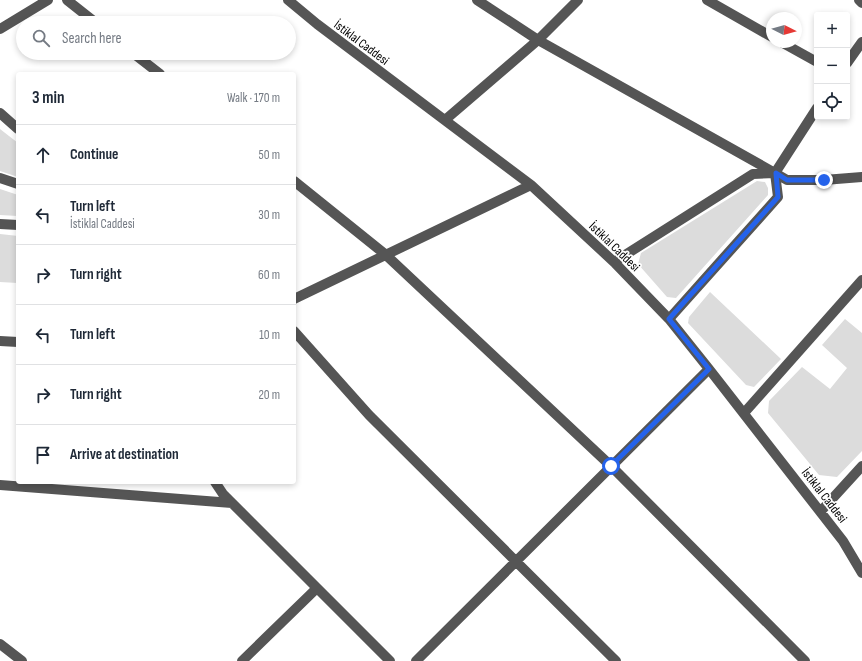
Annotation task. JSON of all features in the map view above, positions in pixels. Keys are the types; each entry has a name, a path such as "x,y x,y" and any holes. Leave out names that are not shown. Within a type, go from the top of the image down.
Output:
{"street":[{"path":"22,16 48,0"},
{"path":"67,0 87,16"},
{"name":"İstiklal Caddesi","path":"288,0 317,24 531,184 614,262 669,319 709,369 821,511 843,541 862,573"},
{"path":"477,0 538,40 787,180 824,180 862,177"},
{"path":"445,120 538,40 578,0"},
{"path":"707,0 766,34"},
{"path":"859,0 862,3"},
{"path":"0,29 16,19"},
{"path":"850,59 862,42"},
{"path":"792,48 814,60"},
{"path":"143,60 158,72"},
{"path":"0,113 16,127"},
{"path":"669,319 778,197 776,173 814,113"},
{"path":"614,262 753,174 776,173"},
{"path":"0,178 16,183"},
{"path":"296,183 386,255 611,466 805,661"},
{"path":"296,298 531,184"},
{"path":"0,224 16,225"},
{"path":"744,413 862,280"},
{"path":"296,333 369,414 616,661"},
{"path":"0,341 16,342"},
{"path":"416,661 709,369"},
{"path":"821,511 862,466"},
{"path":"216,484 222,494 390,661"},
{"path":"0,485 232,504"},
{"path":"242,661 317,588"},
{"path":"0,644 22,661"}],"shaded area":[{"path":"0,129 16,141 16,176 0,171"},
{"path":"757,181 765,182 768,188 768,195 676,298 667,297 638,264 641,253"},
{"path":"0,189 16,194 16,216 0,215"},
{"path":"0,234 16,236 16,283 0,282"},
{"path":"710,292 781,359 754,387 746,385 688,323 689,317"},
{"path":"845,319 862,333 862,451 837,477 819,475 768,413 769,401 802,367 830,389 847,368 822,345"}],"route":[{"path":"611,466 709,369 669,319 778,197 776,173 787,180 824,180"}]}
